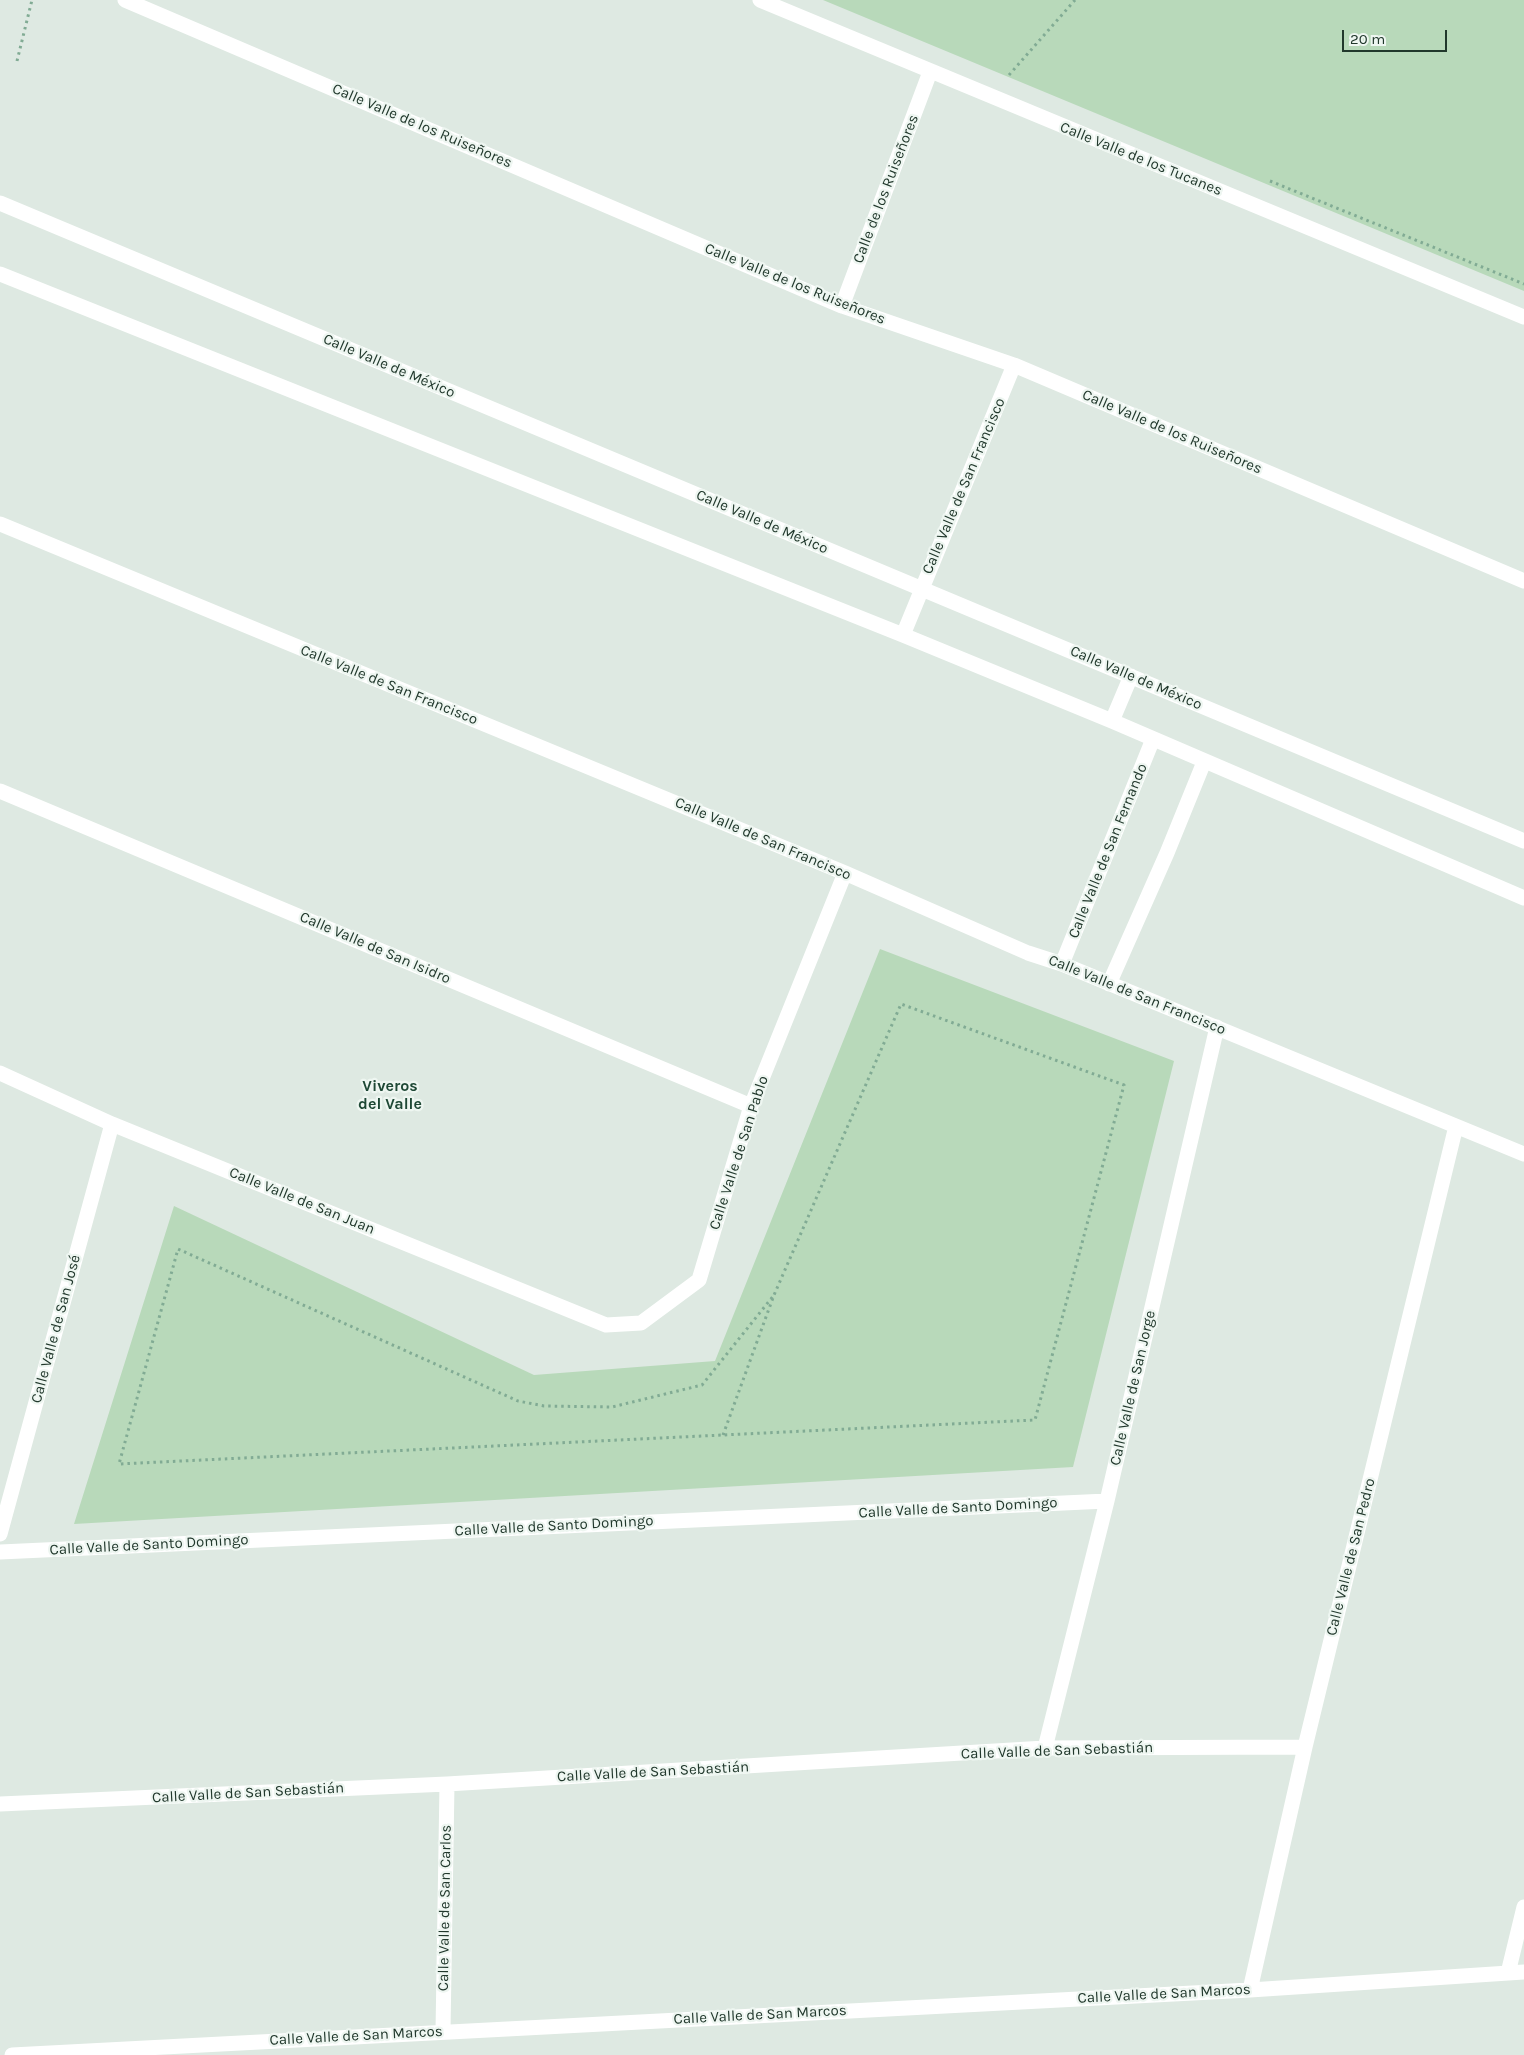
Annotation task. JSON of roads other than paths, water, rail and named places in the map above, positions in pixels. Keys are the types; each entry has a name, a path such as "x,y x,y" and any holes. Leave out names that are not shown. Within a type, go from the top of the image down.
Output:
{"street":[{"name":"Calle Valle de los Ruiseñores","path":"125,0 141,3 842,306 1014,365 1524,581"},
{"name":"Calle Valle de los Tucanes","path":"760,0 1524,317"},
{"name":"Calle de los Ruiseñores","path":"842,306 930,72"},
{"name":"Calle Valle de México","path":"0,203 1524,841"},
{"path":"0,274 903,635 1112,721 1524,898"},
{"name":"Calle Valle de San Francisco","path":"903,635 1014,365"},
{"name":"Calle Valle de San Francisco","path":"1,527 845,873 1028,953 1062,964 1524,1154"},
{"path":"1112,721 1131,676"},
{"name":"Calle Valle de San Fernando","path":"1062,964 1153,739"},
{"path":"1109,984 1167,853 1204,762"},
{"name":"Calle Valle de San Isidro","path":"0,790 751,1106"},
{"name":"Calle Valle de San Pablo","path":"606,1325 641,1323 699,1280 751,1106 845,873"},
{"name":"Calle Valle de San Jorge","path":"1045,1748 1107,1501 1217,1027"},
{"name":"Calle Valle de San Juan","path":"0,1073 112,1124 606,1325"},
{"name":"Calle Valle de San José","path":"0,1534 112,1124"},
{"name":"Calle Valle de San Pedro","path":"1250,1990 1306,1747 1456,1126"},
{"name":"Calle Valle de Santo Domingo","path":"0,1552 1107,1501"},
{"name":"Calle Valle de San Sebastián","path":"0,1804 448,1784 1045,1748 1306,1747"},
{"name":"Calle Valle de San Carlos","path":"442,2031 448,1784"},
{"path":"1508,1973 1524,1907"},
{"name":"Calle Valle de San Marcos","path":"12,2055 1250,1990 1524,1972"}],"district":[{"name":"Viveros del Valle","path":"390,1095"}]}
